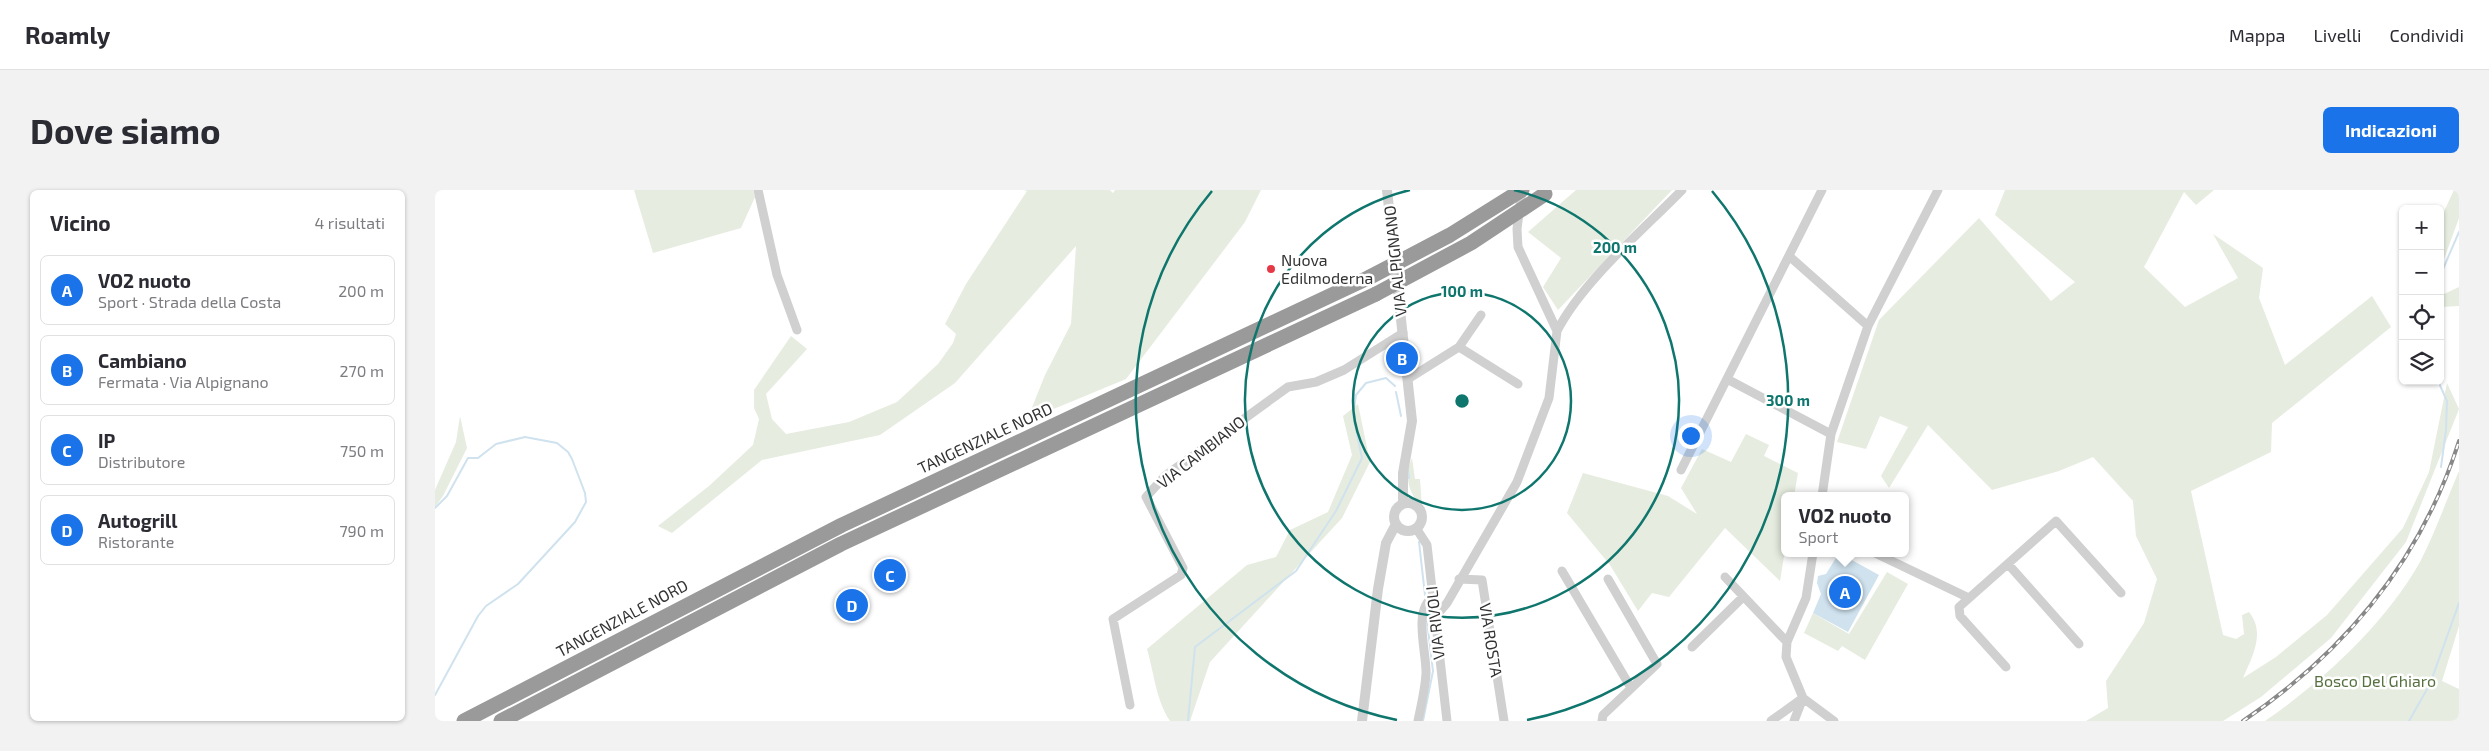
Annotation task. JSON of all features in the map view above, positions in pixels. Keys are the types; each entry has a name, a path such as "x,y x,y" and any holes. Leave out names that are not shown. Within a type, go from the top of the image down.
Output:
{"highway":[{"name":"TANGENZIALE NORD","path":"464,721 842,525 1370,277 1450,235 1522,190"},
{"path":"501,721 841,544 1376,294 1471,243 1548,192"}],"street":[{"path":"758,190 777,275 797,330"},
{"name":"VIA ALPIGNANO","path":"1387,190 1412,421"},
{"path":"1522,190 1517,238 1524,261 1557,331"},
{"path":"1434,613 1447,603 1459,579 1517,482 1549,398 1557,331 1566,314 1589,285 1682,190"},
{"path":"1681,470 1822,190"},
{"path":"1823,492 1831,434 1868,326 1938,190"},
{"path":"1789,256 1868,326"},
{"path":"1408,380 1459,347 1481,315"},
{"name":"VIA CAMBIANO","path":"1130,704 1113,620 1181,576 1183,568 1146,497 1165,476 1288,387 1317,382 1343,370 1403,333"},
{"path":"1459,347 1518,384"},
{"path":"1727,379 1831,434"},
{"name":"VIA RIVOLI","path":"1407,504 1403,482 1404,464 1412,421"},
{"name":"VIA RIVOLI","path":"1362,721 1374,613 1388,537 1396,524 1395,515 1407,504"},
{"name":"VIA RIVOLI","path":"1407,504 1419,508 1422,517 1412,530 1427,544 1447,721"},
{"path":"2007,667 1960,616 1959,607 2056,521 2121,593"},
{"path":"1396,524 1412,530"},
{"path":"1386,549 1396,537 1412,530"},
{"path":"1812,557 1806,598 1787,642 1786,657 1803,698 1834,721"},
{"path":"1883,557 1969,598"},
{"path":"2008,564 2079,644"},
{"path":"1562,570 1631,688"},
{"path":"1725,577 1787,642"},
{"name":"VIA ROSTA","path":"1459,579 1482,580 1504,721"},
{"path":"1602,721 1603,715 1657,664 1608,579"},
{"path":"1692,647 1743,597"},
{"path":"1418,721 1426,673 1422,627 1425,605 1432,598"},
{"path":"1771,721 1803,698"},
{"path":"1794,721 1803,698"}],"green space":[{"path":"634,190 753,190 755,197 741,228 653,253"},
{"path":"1024,190 1110,190 1113,193 1115,190 1261,190 1245,222 1126,379 1027,420 1045,375 1071,324 1076,246 955,383 880,435 762,460 672,533 658,526 709,486 753,445 759,419 754,408 754,390 791,336 807,349 766,394 772,419 786,434 849,422 897,402 938,364 953,343 956,334 945,324 966,284 1027,191"},
{"path":"1576,190 1672,190 1558,310 1543,287 1561,258 1528,232"},
{"path":"2005,190 2214,190 2196,205 2184,192 2144,267 2185,307 2238,278 2213,234 2263,268 2259,298 2285,365 2372,296 2391,327 2272,423 2271,452 2191,491 2223,635 2236,639 2244,634 2242,615 2249,612 2254,620 2257,637 2256,645 2243,678 2276,657 2327,615 2403,528 2429,472 2447,383 2459,409 2406,542 2331,638 2261,697 2223,721 2086,721 2108,708 2106,681 2144,623 2157,579 2136,536 2133,501 2093,457 2059,471 1992,490 1928,425 1889,488 1881,476 1908,427 1880,416 1866,449 1837,442 1879,320 1979,218 2051,301 2075,282 1995,215"},
{"path":"2454,190 2459,190 2459,218 2444,259 2444,250 2444,211"},
{"path":"2459,287 2459,306 2444,307 2444,294"},
{"path":"1358,404 1370,462 1342,518 1210,662 1190,721 1170,721 1158,695 1147,649 1247,565 1276,557 1290,530 1328,512 1352,455 1343,416"},
{"path":"460,416 467,448 443,496 435,507 435,490 456,442"},
{"path":"1746,434 1769,445 1764,456 1798,473 1795,492 1781,492 1781,557 1784,557 1780,581 1725,528 1669,597 1652,593 1638,611 1610,565 1567,513 1583,473 1668,496 1697,514 1681,488 1702,449 1731,462"},
{"path":"1412,458 1415,479 1420,479 1422,507 1413,496 1409,484 1408,471"},
{"name":"Bosco Del Ghiaro","path":"2459,471 2459,626 2442,681 2459,689 2459,721 2265,721 2309,688 2351,650 2389,607 2406,585 2420,562"},
{"path":"1887,572 1908,584 1865,660 1842,646 1838,651 1804,633 1813,613 1849,634"}],"water":[{"path":"1837,557 1846,557 1879,575 1848,632 1813,613 1821,594 1817,583 1818,576 1826,574"}],"waterway":[{"path":"2444,267 2459,232"},
{"path":"1188,721 1195,647 1296,571 1336,511 1362,458 1353,415 1356,395 1366,383 1386,378 1395,386"},
{"path":"2440,385 2447,401 2446,430 2441,467"},
{"path":"1396,392 1401,416"},
{"path":"435,508 447,496 468,458 478,458 496,444 525,437 557,443 568,452 585,493 586,502 575,522 518,584 486,606 478,616 435,695"},
{"path":"1408,470 1409,478"},
{"path":"1419,542 1425,595"},
{"path":"2409,721 2430,684 2459,603"},
{"path":"1423,721 1433,671 1427,621"}],"railway":[{"path":"2243,721 2315,665 2347,633 2375,600 2401,564 2424,526 2443,485 2459,441"}],"place":[{"name":"Nuova Edilmoderna","path":"1271,269"},
{"name":"Cambiano","path":"1402,358"},
{"name":"IP","path":"890,575"},
{"name":"VO2 nuoto","path":"1845,592"},
{"name":"Autogrill","path":"852,605"}]}
